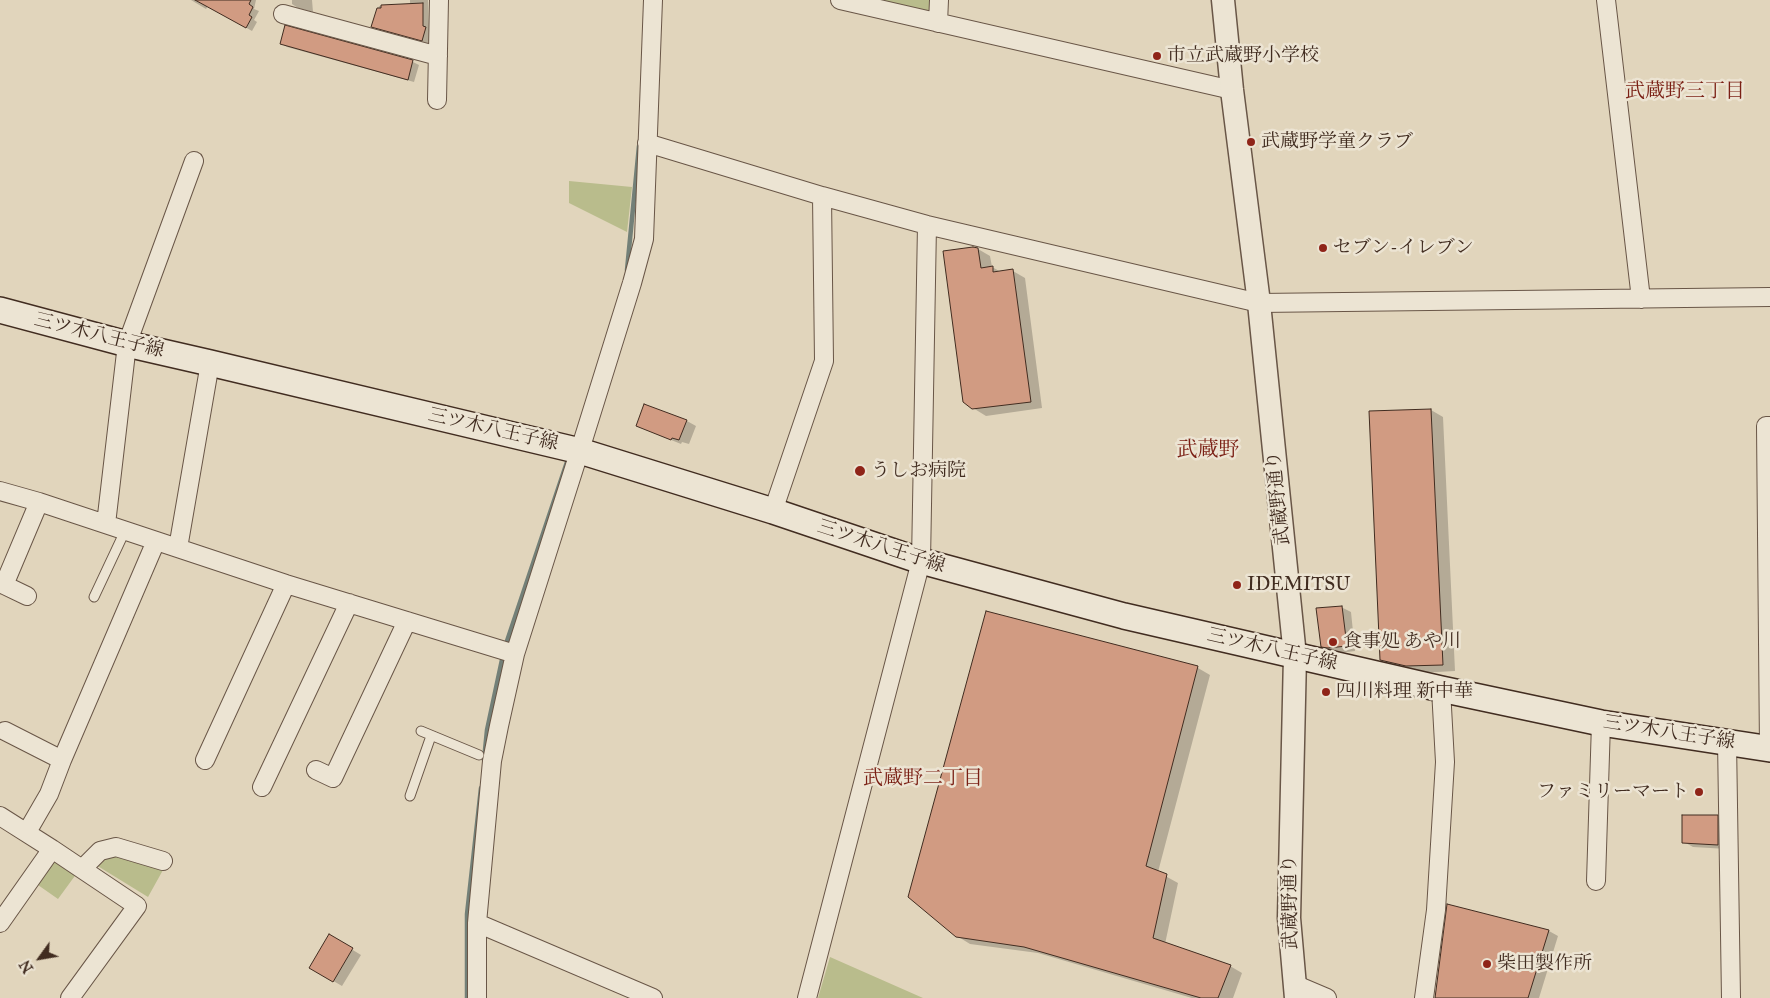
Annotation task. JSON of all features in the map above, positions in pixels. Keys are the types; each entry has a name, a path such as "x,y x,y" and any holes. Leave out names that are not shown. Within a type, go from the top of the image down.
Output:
{"main road":[{"name":"三ツ木八王子線","path":"0,310 127,344 580,451 773,511 921,561 1124,616 1441,689 1601,722 1770,749"}],"street":[{"path":"437,100 439,0"},
{"path":"477,998 477,923 487,758 508,652 580,451 644,239 653,0"},
{"path":"840,0 1232,90"},
{"path":"938,23 939,0"},
{"name":"武蔵野通り","path":"1223,0 1232,90 1259,303 1295,656 1289,918 1295,991"},
{"path":"1606,0 1641,299"},
{"path":"283,14 438,56"},
{"path":"647,142 822,196 927,225 1259,303 1770,297"},
{"path":"106,524 127,344 194,162"},
{"path":"773,511 824,361 822,196"},
{"path":"807,998 921,561 927,225"},
{"path":"178,548 210,363"},
{"path":"1770,426 1766,426 1770,749"},
{"path":"0,491 39,502 286,584 508,652"},
{"path":"27,596 2,584 39,502"},
{"path":"27,832 49,794 156,541"},
{"path":"205,760 286,584"},
{"path":"262,787 349,603"},
{"path":"316,770 333,778 407,621"},
{"path":"1424,998 1436,910 1445,762 1441,689"},
{"path":"1596,881 1601,722"},
{"path":"5,731 62,760"},
{"path":"1726,741 1731,998"},
{"path":"0,816 137,906 70,998"},
{"path":"82,869 100,851 116,847 163,861"},
{"path":"0,924 52,849"},
{"path":"477,923 653,998"},
{"path":"1295,991 1327,998"}],"lane":[{"path":"94,597 125,530"},
{"path":"421,731 487,758"},
{"path":"410,796 431,736"}],"green space":[{"path":"872,0 931,0 930,15"},
{"path":"569,181 632,187 627,232 569,203"},
{"path":"114,852 163,870 148,897 96,865"},
{"path":"57,858 77,873 58,899 38,885"},
{"path":"830,957 923,998 818,998"}],"building":[{"path":"195,0 251,0 249,4 253,7 249,15 252,17 246,28"},
{"path":"423,3 423,26 426,27 422,41 371,27 377,8 381,8 381,5"},
{"path":"285,25 413,60 408,80 280,44"},
{"path":"978,248 981,268 993,266 993,272 1013,269 1031,402 972,409 963,402 943,251"},
{"path":"644,404 687,420 679,440 672,438 671,440 636,426"},
{"path":"1431,409 1443,665 1406,666 1380,660 1369,411"},
{"path":"1342,606 1347,646 1321,647 1316,608"},
{"path":"986,611 1198,666 1146,866 1167,874 1153,938 1231,965 1218,998 1201,998 1024,947 956,937 908,897"},
{"path":"1682,815 1718,815 1718,845 1682,843"},
{"name":"柴田製作所","path":"1447,904 1549,930 1528,998 1435,998"},
{"path":"329,934 353,948 333,982 309,968"}],"waterway":[{"path":"627,270 639,146"},
{"path":"505,647 567,462"},
{"path":"484,760 487,730 503,655"},
{"path":"467,998 467,914 481,788"}],"place":[{"name":"市立武蔵野小学校","path":"1157,56"},
{"name":"武蔵野学童クラブ","path":"1251,142"},
{"name":"セブン-イレブン","path":"1323,248"},
{"name":"うしお病院","path":"860,471"},
{"name":"IDEMITSU","path":"1237,585"},
{"name":"食事処 あや川","path":"1333,642"},
{"name":"四川料理 新中華","path":"1326,692"},
{"name":"ファミリーマート","path":"1699,792"},
{"name":"柴田製作所","path":"1487,964"}],"district":[{"name":"武蔵野三丁目","path":"1685,92"},
{"name":"武蔵野","path":"1208,451"},
{"name":"武蔵野二丁目","path":"923,779"}]}
